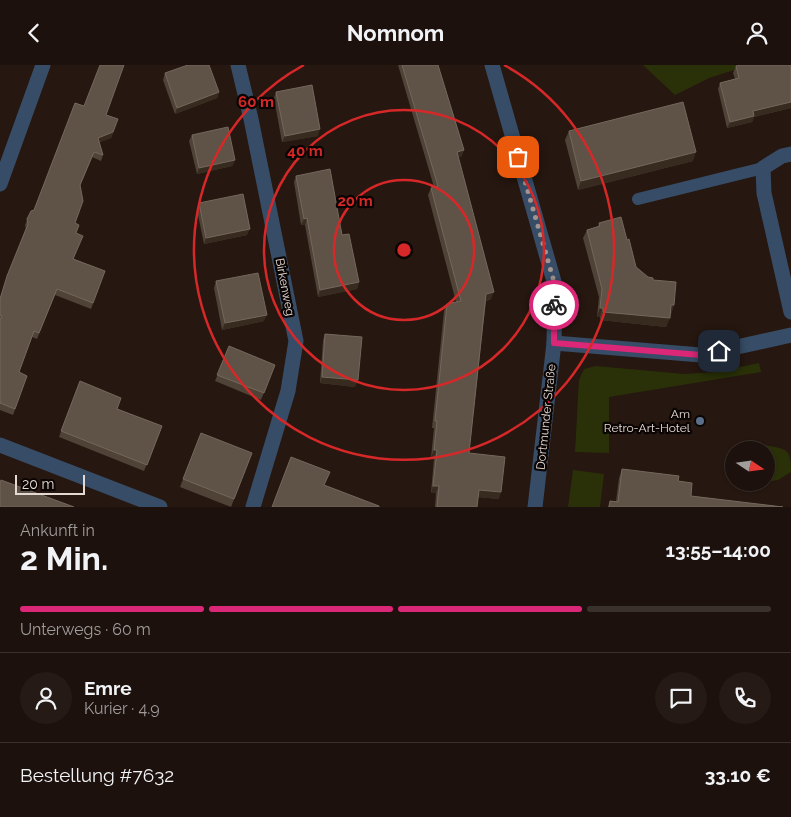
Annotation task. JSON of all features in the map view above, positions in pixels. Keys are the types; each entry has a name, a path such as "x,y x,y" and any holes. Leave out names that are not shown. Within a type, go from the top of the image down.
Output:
{"street":[{"path":"0,184 43,65"},
{"name":"Birkenweg","path":"238,65 251,119 296,341 288,391 253,507"},
{"name":"Dortmunder Straße","path":"492,65 555,285 554,343 535,507"},
{"path":"791,154 782,156 764,168 764,193 791,312"},
{"path":"554,343 701,355 791,335"},
{"path":"0,445 160,507"}],"lane":[{"path":"638,199 764,168"}],"green space":[{"path":"643,65 750,65 709,78 675,95"},
{"path":"759,363 761,372 609,397 609,453 575,452 579,380 584,369 596,366 684,374 716,372"},
{"path":"775,447 786,451 790,458 791,472 775,480"},
{"path":"573,470 604,474 600,507 568,507"}],"building":[{"path":"100,65 124,65 106,115 118,119 113,132 98,138 103,155 94,152 80,185 83,201 75,223 79,225 76,233 83,236 73,259 105,271 93,303 57,289 39,333 34,331 19,372 27,376 15,409 0,403 0,320 2,316 0,315 0,299 28,224 27,219 31,211 34,210 75,103 84,106"},
{"path":"188,65 209,65 219,92 177,108 165,73"},
{"path":"402,65 438,65 464,150 457,152 494,292 486,294 469,453 505,457 501,492 479,490 477,507 437,507 439,486 433,486 437,450 434,450 437,421 435,421 447,304 461,301 431,188 438,186"},
{"path":"791,65 791,102 753,111 754,116 730,122 720,83 739,78 736,66"},
{"path":"312,85 320,129 285,136 276,92"},
{"path":"683,102 696,152 581,181 569,131"},
{"path":"228,127 235,160 199,168 192,135"},
{"path":"330,169 342,235 349,234 359,282 320,290 307,218 304,219 296,176"},
{"path":"243,194 250,229 206,238 199,203"},
{"path":"621,217 636,267 648,277 653,278 653,280 676,282 674,305 671,305 670,318 603,312 603,308 600,308 602,289 587,230 600,226 599,223"},
{"path":"258,273 267,315 225,323 216,281"},
{"path":"325,334 362,337 358,380 322,377"},
{"path":"229,346 275,365 264,393 217,375"},
{"path":"80,381 121,398 117,409 162,426 147,465 61,431"},
{"path":"201,433 252,453 234,499 183,479"},
{"path":"291,457 330,472 324,485 379,507 272,507"},
{"path":"622,469 679,476 678,481 692,483 691,496 783,507 609,507 610,501 618,502"},
{"path":"1,480 74,507 0,507"}],"way so far":[{"path":"518,157 555,285 554,305"}],"place":[{"name":"Am Retro-Art-Hotel","path":"700,421"}],"route":[{"path":"554,305 554,343 701,355 719,351"}]}
